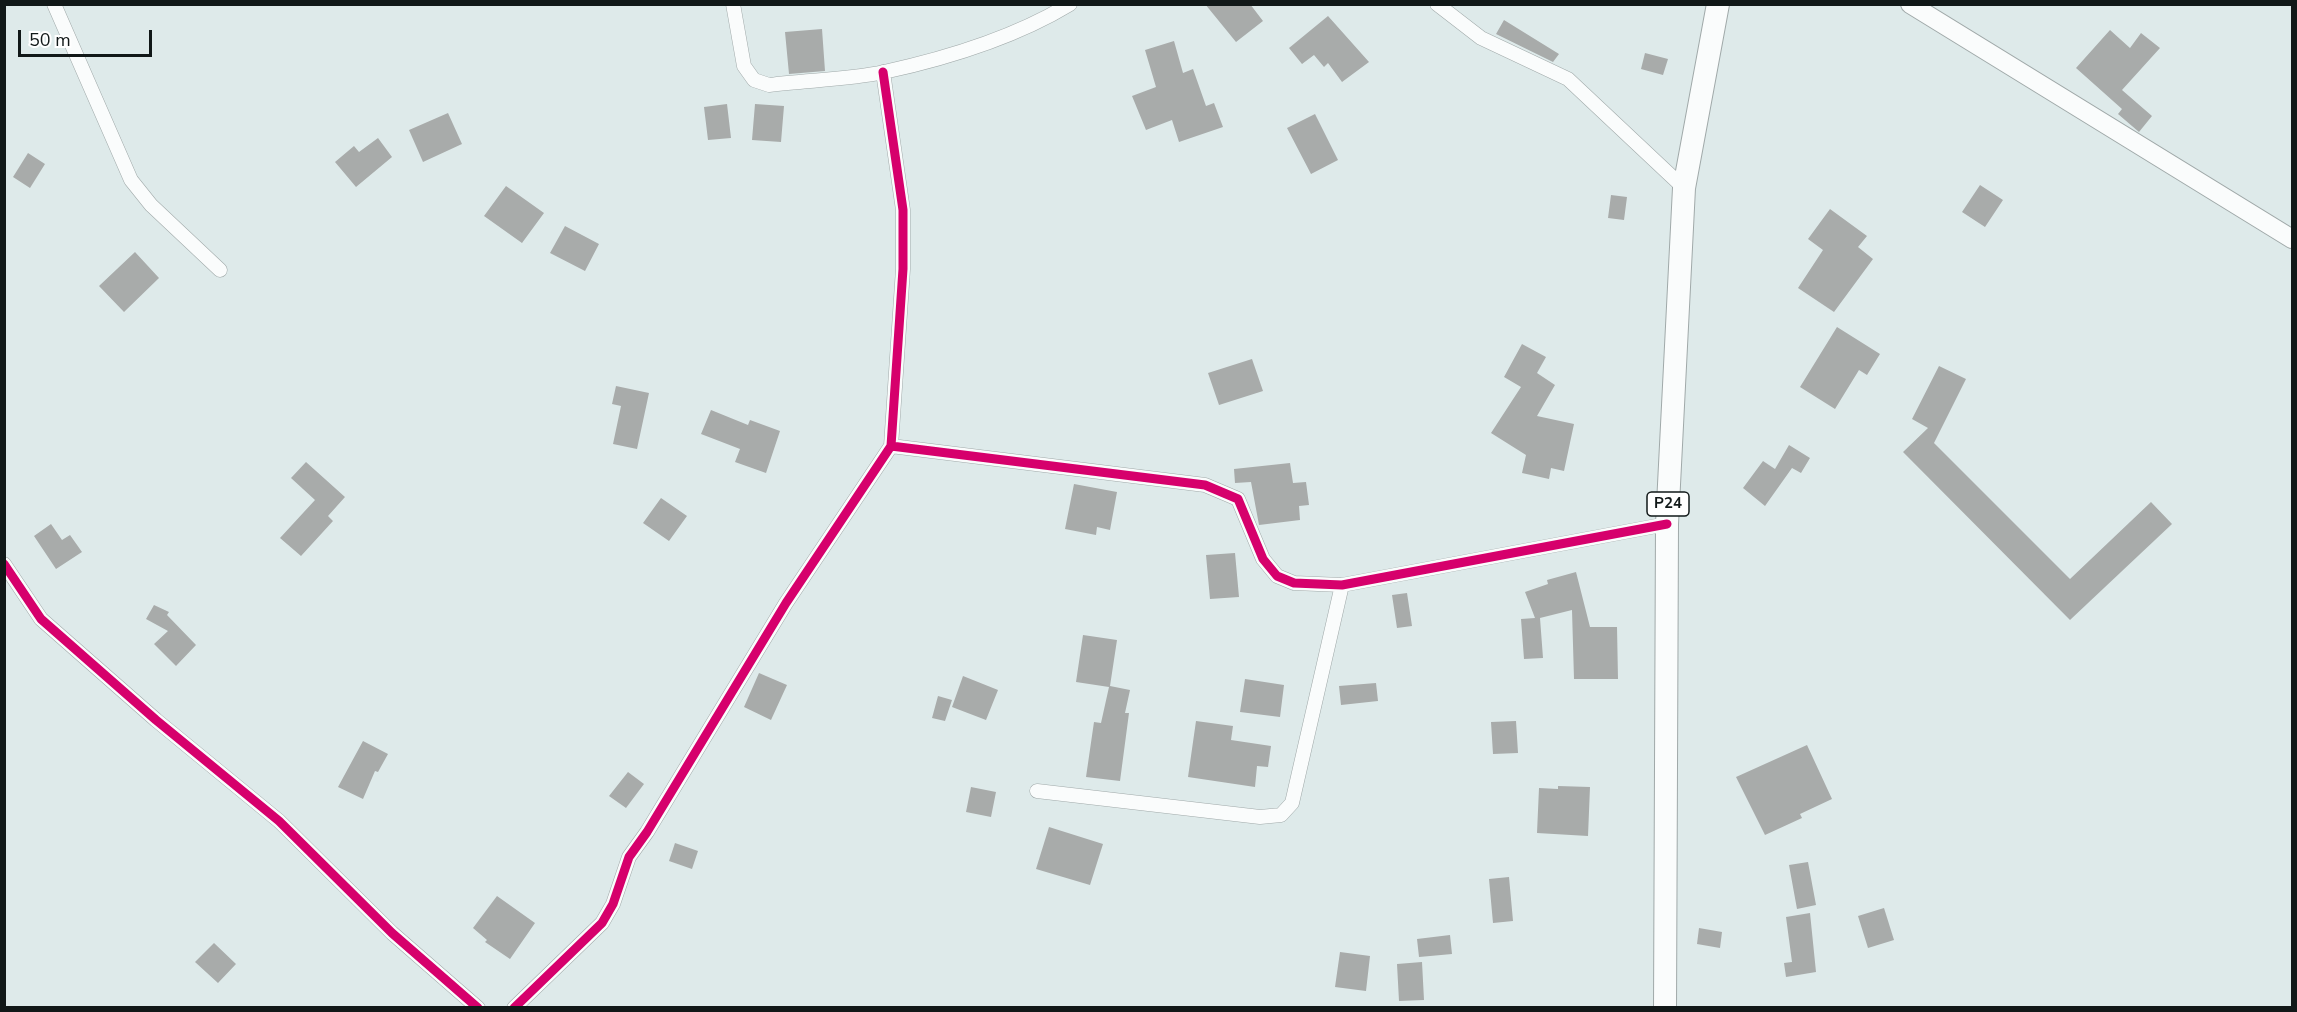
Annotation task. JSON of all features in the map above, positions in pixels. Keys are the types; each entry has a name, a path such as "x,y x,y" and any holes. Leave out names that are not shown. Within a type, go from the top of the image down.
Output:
{"main road":[{"name":"P24","path":"1665,1008 1667,524 1684,188 1718,4"}],"street":[{"path":"54,4 130,180 151,205 220,270"},
{"path":"733,4 744,66 754,80 769,84 883,72 995,41 1047,18 1070,4"},
{"path":"1437,4 1481,38 1568,79 1684,188"},
{"path":"1910,4 2292,239"},
{"path":"514,1008 602,923 618,893 629,857 647,832 786,603 891,446 903,269 903,210 883,72"},
{"path":"891,446 1205,485 1238,499 1263,559 1277,576 1294,583 1342,585 1667,524"},
{"path":"4,564 41,619 156,720 279,821 392,933 478,1008"},
{"path":"1037,791 1260,817 1281,815 1292,803 1342,585"}],"building":[{"path":"1205,4 1250,4 1263,21 1236,42"},
{"path":"1328,16 1369,62 1342,82 1328,63 1324,67 1314,55 1302,64 1289,48"},
{"path":"1504,20 1559,54 1553,62 1496,34"},
{"path":"822,29 825,71 789,74 785,32"},
{"path":"2110,30 2130,48 2141,33 2160,48 2122,90 2152,116 2139,132 2118,114 2122,109 2076,68"},
{"path":"1174,41 1183,73 1193,69 1206,106 1214,103 1223,127 1179,142 1172,120 1146,130 1132,96 1156,87 1145,50"},
{"path":"1645,53 1668,59 1663,75 1641,69"},
{"path":"727,104 731,138 708,140 704,107"},
{"path":"755,104 784,106 781,142 752,140"},
{"path":"448,113 462,144 423,162 409,130"},
{"path":"1315,114 1338,160 1311,174 1287,128"},
{"path":"378,138 392,157 356,187 335,162 354,146 359,152"},
{"path":"28,153 45,164 30,188 13,177"},
{"path":"1980,185 2003,200 1985,227 1962,212"},
{"path":"506,186 544,213 522,243 484,216"},
{"path":"1611,195 1627,197 1624,220 1608,218"},
{"path":"1830,209 1867,236 1858,247 1873,259 1834,312 1798,288 1823,250 1808,239"},
{"path":"565,226 599,244 585,271 550,253"},
{"path":"135,252 159,278 124,312 99,286"},
{"path":"1837,327 1880,354 1867,375 1859,370 1835,409 1800,387"},
{"path":"1522,344 1546,357 1537,373 1555,385 1537,416 1574,424 1564,471 1551,468 1549,479 1522,473 1526,455 1491,433 1521,387 1504,377"},
{"path":"1252,359 1263,391 1219,405 1208,373"},
{"path":"1939,366 1966,379 1934,443 2070,579 2151,502 2172,524 2070,620 1903,452 1928,428 1912,419"},
{"path":"616,386 649,393 637,449 613,444 621,406 612,404"},
{"path":"711,410 748,425 750,420 780,431 766,473 735,462 740,449 701,434"},
{"path":"1789,445 1810,458 1801,473 1792,468 1765,506 1743,488 1763,461 1775,469"},
{"path":"306,462 345,497 328,516 333,521 301,556 280,538 315,500 291,478"},
{"path":"1290,463 1293,483 1306,482 1309,505 1299,506 1300,520 1259,525 1251,482 1235,483 1234,469"},
{"path":"1074,484 1117,492 1110,530 1097,527 1096,535 1065,529"},
{"path":"661,498 687,516 669,541 643,523"},
{"path":"51,524 62,540 70,535 82,552 56,569 34,536"},
{"path":"1235,553 1239,597 1210,599 1206,555"},
{"path":"1576,572 1590,627 1617,627 1618,679 1574,679 1572,610 1540,618 1543,658 1524,659 1521,619 1535,618 1525,592 1548,584 1547,580"},
{"path":"1407,593 1412,626 1397,628 1392,595"},
{"path":"154,605 169,612 167,615 196,645 176,666 154,644 168,631 146,619"},
{"path":"1083,635 1117,640 1110,686 1130,690 1125,713 1129,713 1120,781 1086,777 1094,722 1101,723 1109,687 1076,682"},
{"path":"759,673 787,685 771,720 744,707"},
{"path":"963,676 998,690 986,720 952,707"},
{"path":"1245,679 1284,685 1280,717 1240,712"},
{"path":"1376,683 1378,701 1341,705 1339,686"},
{"path":"938,696 952,700 945,721 932,718"},
{"path":"1196,721 1233,726 1231,740 1271,746 1268,767 1257,766 1255,787 1188,777"},
{"path":"1516,721 1518,753 1493,754 1491,722"},
{"path":"363,741 388,754 378,772 375,771 363,799 338,787"},
{"path":"1807,745 1832,799 1800,814 1802,818 1765,835 1736,777"},
{"path":"628,772 644,784 626,808 609,796"},
{"path":"1558,786 1590,787 1588,836 1537,833 1539,788 1558,789"},
{"path":"971,787 996,792 991,817 966,812"},
{"path":"1049,827 1103,844 1090,885 1036,869"},
{"path":"675,843 698,851 692,869 669,861"},
{"path":"1808,862 1816,905 1797,909 1789,865"},
{"path":"1509,877 1513,921 1493,923 1489,879"},
{"path":"497,896 535,923 510,959 485,942 487,940 473,928"},
{"path":"1884,908 1894,940 1868,948 1858,916"},
{"path":"1810,913 1816,972 1786,977 1784,963 1792,962 1786,917"},
{"path":"1699,928 1722,932 1720,948 1697,944"},
{"path":"1450,935 1452,954 1419,957 1417,939"},
{"path":"214,943 236,964 218,983 195,962"},
{"path":"1340,952 1370,956 1366,991 1335,987"},
{"path":"1422,962 1424,1000 1399,1001 1397,964"}],"cycle path":[{"path":"514,1008 602,923 613,904 629,857 647,832 786,603 891,446 903,269 903,210 883,72"},
{"path":"891,446 1205,485 1238,499 1263,559 1277,576 1294,583 1342,585 1667,524"},
{"path":"4,564 41,619 156,720 279,821 392,933 478,1008"}]}
